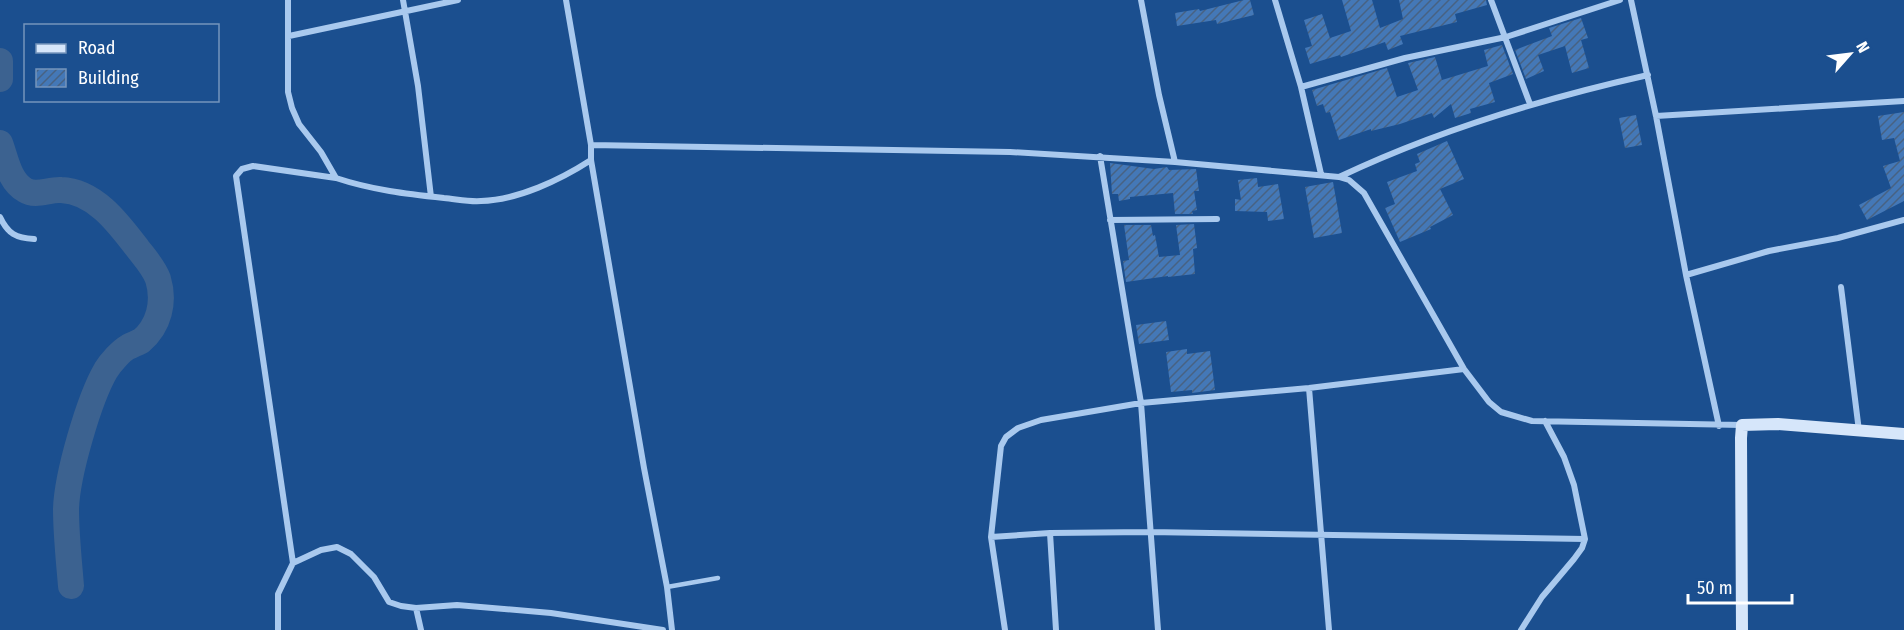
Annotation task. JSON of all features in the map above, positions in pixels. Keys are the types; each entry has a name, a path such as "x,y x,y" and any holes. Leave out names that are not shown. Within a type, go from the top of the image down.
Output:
{"street":[{"path":"288,0 288,92 292,108 299,124 321,152 336,178"},
{"path":"403,0 418,86 431,197"},
{"path":"289,36 458,0"},
{"path":"566,0 591,145 591,160 667,587 672,630"},
{"path":"1141,0 1159,95 1175,162"},
{"path":"1275,0 1301,87 1321,174"},
{"path":"1491,0 1530,104"},
{"path":"1301,87 1405,58 1506,37 1620,0"},
{"path":"1631,0 1719,426"},
{"path":"1339,177 1419,142 1530,104 1648,75"},
{"path":"1656,116 1904,100"},
{"path":"591,145 1010,152 1100,156 1339,177 1349,180 1364,193 1464,369 1489,402 1501,412 1533,421 1719,426 1778,424 1904,434"},
{"path":"1100,156 1141,403 1158,630"},
{"path":"278,630 278,594 293,563 236,176 242,169 253,166 336,178 387,191 479,201 497,199 559,178 591,160"},
{"path":"0,217 12,235 34,239"},
{"path":"1110,220 1217,219"},
{"path":"1686,275 1770,251 1838,238 1904,220"},
{"path":"1841,287 1859,432"},
{"path":"1005,630 991,537 1001,446 1006,437 1018,428 1041,420 1141,403 1309,388 1464,369"},
{"path":"1309,388 1329,630"},
{"path":"1521,630 1542,597 1575,560 1585,539 1574,485 1564,457 1545,421"},
{"path":"1742,425 1742,630"},
{"path":"991,537 1050,533 1149,532 1585,539"},
{"path":"1050,533 1056,630"},
{"path":"293,563 321,550 338,547 351,554 374,578 389,602 401,606 416,608 457,605 551,613 663,630"},
{"path":"416,608 421,630"},
{"path":"593,620 594,630"}],"lane":[{"path":"667,587 718,578"}],"building":[{"path":"1250,0 1254,15 1217,24 1216,20 1177,26 1175,13 1199,9 1200,11"},
{"path":"1342,0 1372,0 1380,28 1403,19 1399,0 1486,0 1487,5 1455,14 1457,22 1400,36 1403,44 1388,50 1385,42 1341,57 1340,55 1310,64 1305,48 1312,46 1304,20 1322,14 1330,38 1351,31"},
{"path":"1581,18 1588,38 1581,40 1589,68 1572,73 1565,46 1538,55 1544,71 1526,79 1515,50 1552,36 1549,28"},
{"path":"1502,45 1513,74 1489,83 1495,102 1470,109 1471,113 1455,118 1451,104 1434,118 1432,113 1339,140 1330,112 1326,113 1323,104 1317,106 1312,90 1387,68 1397,97 1418,90 1408,63 1435,57 1442,80 1488,66 1484,50"},
{"path":"1904,112 1904,201 1867,220 1859,205 1891,188 1883,166 1900,161 1894,138 1882,140 1878,116"},
{"path":"1636,115 1642,145 1625,148 1619,118"},
{"path":"1447,141 1464,179 1440,189 1453,215 1430,227 1431,229 1400,242 1385,208 1395,204 1387,182 1417,171 1415,164 1420,162 1417,154"},
{"path":"1110,163 1154,169 1167,167 1169,170 1196,169 1199,191 1194,191 1197,210 1192,211 1193,214 1175,214 1173,193 1130,197 1130,199 1119,201 1118,194 1112,194"},
{"path":"1257,178 1258,187 1278,184 1284,219 1268,221 1267,212 1235,211 1235,199 1241,200 1238,180"},
{"path":"1333,182 1342,233 1314,238 1305,187"},
{"path":"1194,224 1197,248 1193,249 1195,274 1126,282 1123,261 1129,260 1124,225 1151,225 1159,257 1180,255 1176,225"},
{"path":"1166,321 1169,340 1139,344 1136,325"},
{"path":"1187,349 1187,354 1210,351 1215,390 1192,393 1192,390 1171,392 1166,352"}],"waterway":[{"path":"0,61 0,79"},
{"path":"0,143 15,181 25,190 34,193 56,190 73,192 85,196 105,210 149,263 160,288 160,305 156,321 141,341 122,351 106,370 99,383 80,438 70,477 66,509 71,586"}]}
